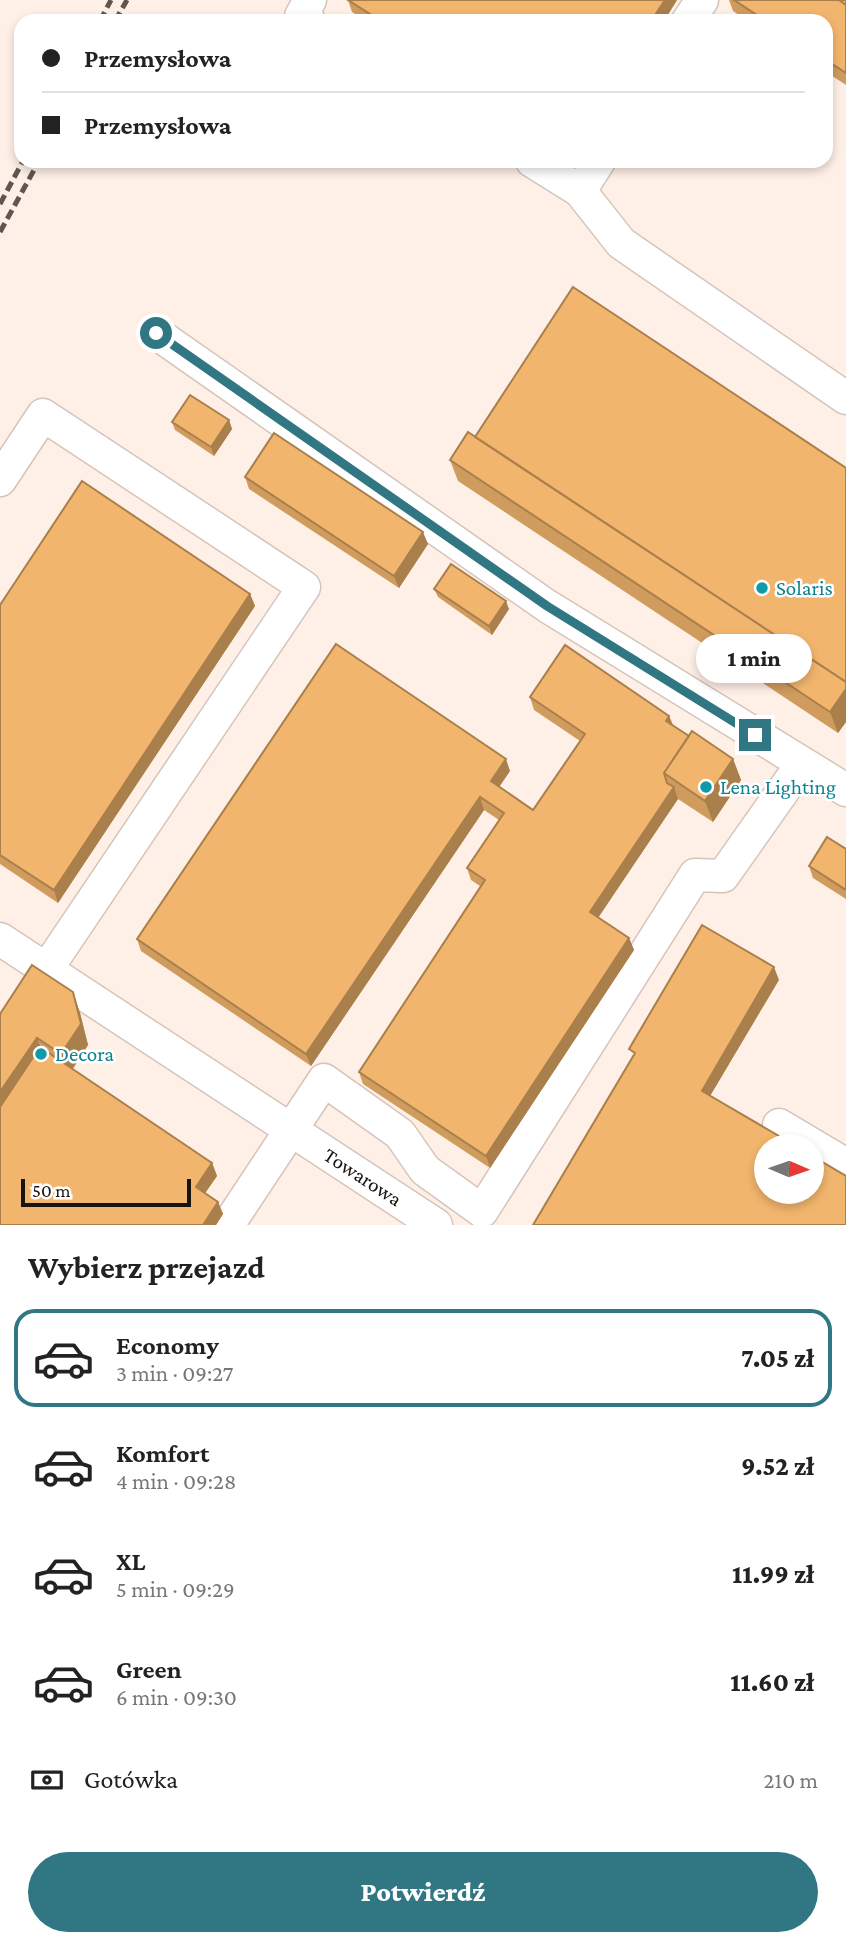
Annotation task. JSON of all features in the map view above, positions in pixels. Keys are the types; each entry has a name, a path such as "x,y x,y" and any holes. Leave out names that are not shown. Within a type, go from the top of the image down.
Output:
{"street":[{"path":"543,168 580,191 621,243 846,398"},
{"path":"580,191 595,168"},
{"path":"156,333 547,606 846,790"},
{"path":"0,480 43,415 304,587 46,970"},
{"path":"228,1225 324,1080 400,1134 425,1170 482,1211 695,875 723,876 802,764"},
{"name":"Towarowa","path":"0,939 291,1130 422,1221"},
{"path":"779,1125 846,1165"}],"building":[{"path":"348,0 665,0 656,14 370,14"},
{"path":"734,0 839,0 846,5 846,73 833,65 833,14 755,14"},
{"name":"Solaris","path":"573,287 846,468 846,682 475,437"},
{"path":"190,395 229,420 211,447 172,422"},
{"path":"468,432 846,682 846,689 830,712 450,460"},
{"path":"274,433 423,532 394,576 245,477"},
{"path":"82,481 250,594 54,890 0,855 0,605"},
{"path":"451,564 506,601 489,626 434,589"},
{"path":"336,644 506,759 491,781 533,810 585,734 530,697 565,645 669,716 666,721 689,736 664,773 667,783 674,787 590,912 629,938 486,1156 359,1072 485,880 467,868 504,813 480,797 306,1054 137,939"},
{"path":"692,731 733,759 705,801 664,773"},
{"path":"827,837 846,849 846,890 809,866"},
{"path":"702,925 774,967 702,1091 775,1134 754,1134 754,1204 824,1204 824,1163 846,1176 846,1225 533,1225 635,1053 629,1049"},
{"path":"32,965 73,992 81,1024 61,1054 37,1038 0,1092 0,1014"},
{"path":"40,1047 212,1163 196,1187 218,1202 203,1225 0,1225 0,1107"}],"railway":[{"path":"104,14 111,0"},
{"path":"119,14 127,0"},
{"path":"0,204 19,168"},
{"path":"0,232 35,168"}],"place":[{"name":"Solaris","path":"762,588"},
{"name":"Lena Lighting","path":"706,787"},
{"name":"Decora","path":"41,1054"}],"route":[{"path":"156,333 547,606 755,735"}]}
